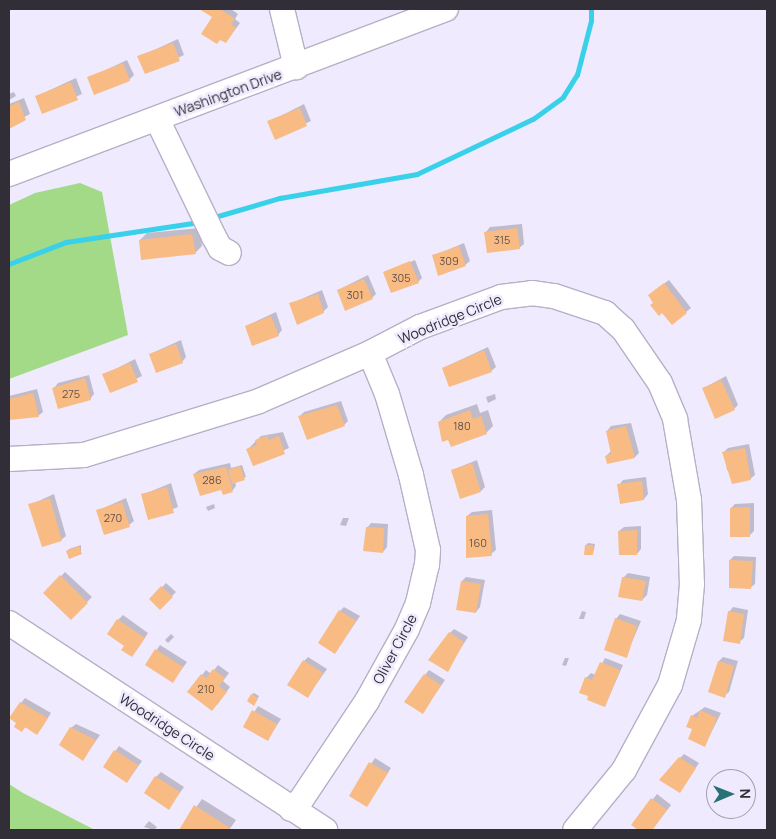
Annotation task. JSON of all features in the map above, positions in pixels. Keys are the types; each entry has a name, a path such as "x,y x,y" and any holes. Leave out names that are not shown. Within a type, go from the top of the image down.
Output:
{"street":[{"path":"282,9 296,68"},
{"name":"Washington Drive","path":"9,174 296,68 446,9"},
{"path":"157,119 217,243 229,252"},
{"name":"Woodridge Circle","path":"9,459 84,455 259,402 370,353 420,327 501,297 532,293 581,302 605,314 623,329 660,383 675,418 689,500 692,584 689,620 681,656 647,732 624,770 575,830"},
{"name":"Oliver Circle","path":"291,809 301,800 367,701 403,637 418,603 427,565 428,550 411,475 387,394 370,353"},
{"name":"Woodridge Circle","path":"9,623 325,830"}],"green space":[{"path":"80,183 102,192 128,335 9,379 9,205 35,193"},
{"path":"9,784 23,793 95,830 9,830"}],"building":[{"path":"199,9 220,9 235,19 231,24 236,28 226,43 220,40 217,44 201,34 212,17"},
{"path":"173,43 180,61 145,74 137,56"},
{"path":"123,63 130,81 94,95 87,77"},
{"path":"71,82 78,100 42,114 35,96"},
{"path":"19,102 26,120 9,129 9,106"},
{"path":"300,108 307,126 275,140 267,121"},
{"path":"517,228 520,249 487,253 484,232"},
{"path":"192,234 196,254 141,260 139,240"},
{"path":"459,246 466,266 438,276 432,255"},
{"path":"410,261 419,283 391,293 383,272"},
{"path":"364,279 373,299 345,311 337,290"},
{"path":"664,283 687,313 672,325 662,313 659,316 650,305 653,303 648,295"},
{"path":"318,294 324,313 297,325 289,303"},
{"path":"271,316 279,336 252,346 245,326"},
{"path":"176,344 183,363 156,373 149,354"},
{"path":"484,350 492,372 449,387 442,368"},
{"path":"130,363 138,382 110,393 102,374"},
{"path":"85,378 91,400 58,409 52,388"},
{"path":"721,380 735,410 715,419 702,388"},
{"path":"33,393 39,417 9,420 9,399"},
{"path":"337,405 345,426 307,440 298,416"},
{"path":"470,410 473,419 481,416 487,434 451,447 448,440 442,442 438,422"},
{"path":"626,426 635,458 607,464 605,456 611,454 606,431"},
{"path":"267,436 269,440 279,436 285,454 253,466 246,449 257,445 255,440"},
{"path":"745,448 751,480 732,484 722,452"},
{"path":"472,463 481,492 460,499 451,470"},
{"path":"240,466 245,480 232,484 228,470"},
{"path":"226,467 233,492 223,495 221,490 200,496 193,474"},
{"path":"642,481 644,500 620,504 617,484"},
{"path":"167,487 174,513 148,520 141,494"},
{"path":"50,498 62,541 42,547 28,504"},
{"path":"122,502 130,527 104,535 96,510"},
{"path":"750,507 750,537 730,537 730,508"},
{"path":"488,514 492,556 466,558 466,516"},
{"path":"366,527 384,528 383,553 363,551"},
{"path":"637,530 637,555 619,555 618,531"},
{"path":"585,545 593,545 593,555 584,555"},
{"path":"79,546 82,554 69,559 66,551"},
{"path":"729,560 753,561 751,589 729,588"},
{"path":"60,575 88,603 71,620 43,593"},
{"path":"622,577 646,581 642,601 618,597"},
{"path":"461,581 481,584 476,613 456,610"},
{"path":"161,586 173,597 160,610 149,599"},
{"path":"339,610 356,621 335,654 318,643"},
{"path":"728,611 744,614 740,644 723,641"},
{"path":"615,618 637,626 627,658 604,650"},
{"path":"117,619 145,638 132,657 121,650 124,646 107,634"},
{"path":"449,632 464,642 448,672 428,660"},
{"path":"155,649 183,667 173,683 145,665"},
{"path":"303,660 323,673 308,698 287,685"},
{"path":"718,661 734,666 725,698 708,692"},
{"path":"600,662 620,670 605,707 587,700 588,696 579,693 585,677 592,680"},
{"path":"213,669 225,678 219,686 227,692 212,711 187,692 201,674 206,678"},
{"path":"424,674 441,685 423,714 404,702"},
{"path":"251,694 258,698 254,706 247,701"},
{"path":"20,702 48,718 37,735 25,727 22,732 14,727 16,723 9,718"},
{"path":"252,710 277,724 268,741 243,727"},
{"path":"700,710 717,718 705,747 688,739 692,729 686,727 691,715 697,718"},
{"path":"70,727 96,740 83,761 59,745"},
{"path":"114,750 138,765 127,783 103,767"},
{"path":"679,757 696,768 680,793 659,780"},
{"path":"369,762 388,773 367,807 349,796"},
{"path":"155,776 180,792 169,810 144,793"},
{"path":"651,798 667,810 652,830 638,830 631,825"},
{"path":"194,805 230,828 228,830 179,830"}],"waterway":[{"path":"218,216 280,198 417,174 533,119 563,97 577,75 591,21 591,9"},
{"path":"9,264 66,242 193,223"}]}
